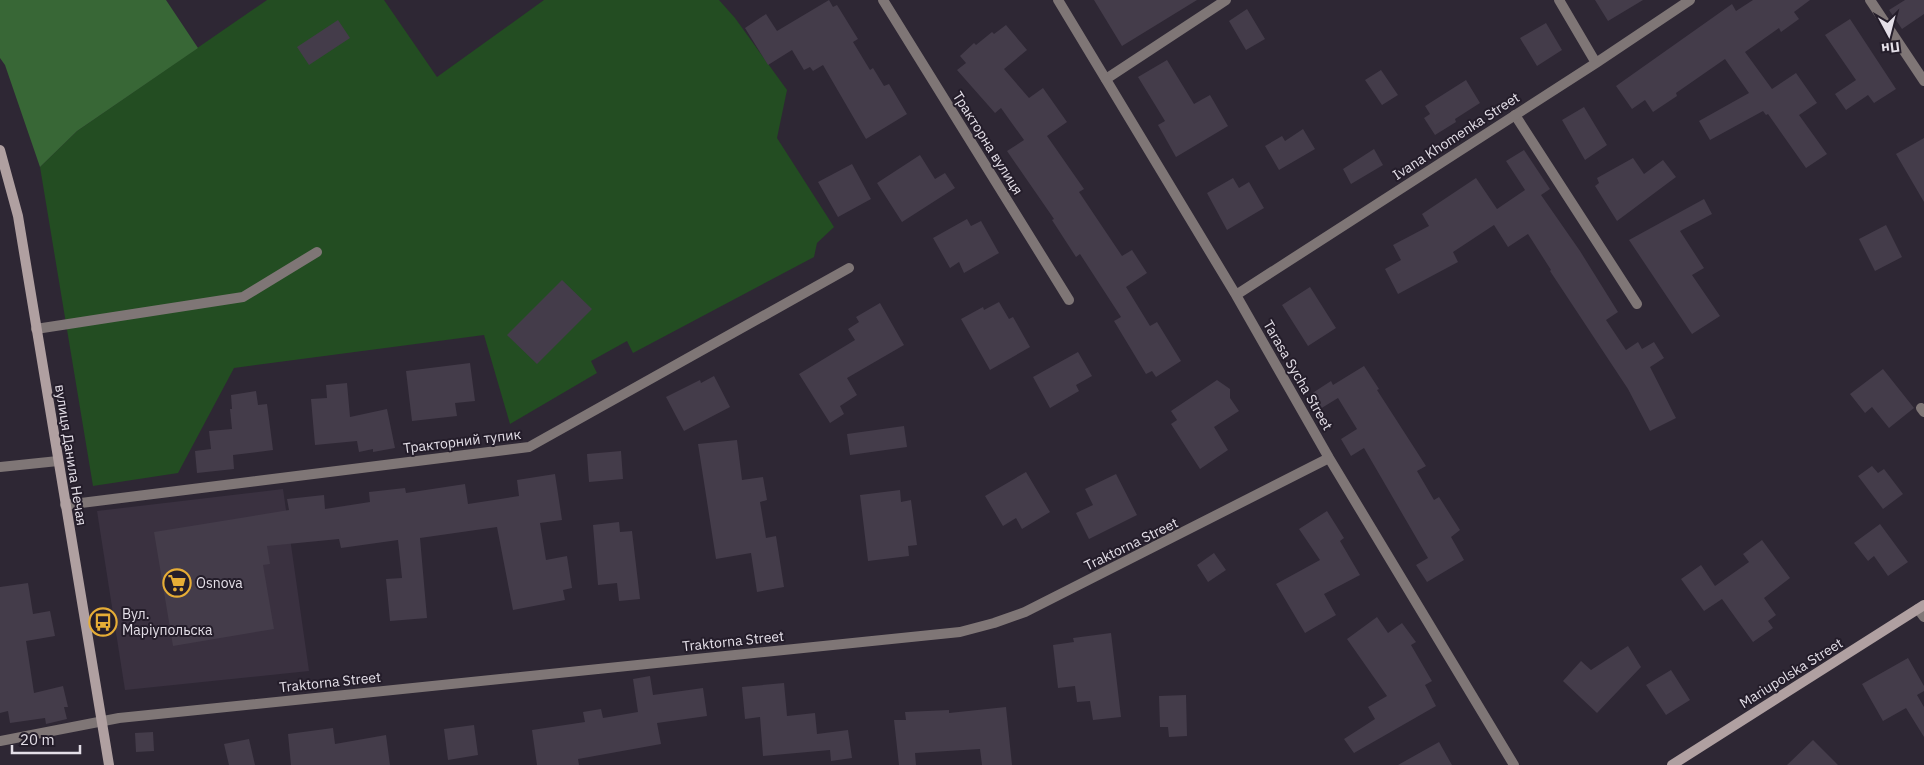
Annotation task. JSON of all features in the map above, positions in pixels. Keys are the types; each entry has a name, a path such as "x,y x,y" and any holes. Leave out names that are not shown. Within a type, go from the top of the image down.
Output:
{"main road":[{"name":"вулиця Данила Нечая","path":"0,150 18,216 109,765"},
{"name":"Mariupolska Street","path":"1672,765 1922,610"}],"street":[{"name":"Тракторна вулиця","path":"883,0 1069,300"},
{"name":"Tarasa Sycha Street","path":"1058,0 1236,295 1330,458 1514,765"},
{"path":"1106,79 1214,3 1226,0"},
{"path":"1559,0 1596,63"},
{"name":"Ivana Khomenka Street","path":"1236,295 1596,63 1690,0"},
{"path":"1870,0 1924,81"},
{"path":"1515,115 1637,304"},
{"path":"36,329 244,297 317,252"},
{"name":"Тракторний тупик","path":"65,505 529,447 849,268"},
{"name":"Traktorna Street","path":"0,741 101,721 960,632 1025,612 1330,458"},
{"path":"0,467 58,461"}],"shaded area":[{"path":"283,489 309,671 125,690 97,511"}],"green space":[{"path":"0,0 166,0 198,48 77,131 40,167 5,65 0,58"},
{"path":"267,0 384,0 437,77 544,0 719,0 735,18 787,90 777,138 834,227 817,243 814,257 633,353 627,341 591,361 597,373 510,424 484,335 234,368 178,473 93,486 40,167 77,131"}],"building":[{"path":"829,0 833,7 837,5 858,39 853,42 870,70 873,68 884,86 889,84 907,114 866,139 823,65 813,71 810,67 804,70 792,50 768,65 745,28 766,14 777,31"},
{"path":"1094,0 1197,0 1122,46"},
{"path":"1595,0 1643,0 1608,21"},
{"path":"1753,0 1810,0 1794,12 1799,19 1781,32 1779,28 1745,52 1772,89 1796,73 1817,103 1799,115 1827,154 1806,168 1768,114 1766,115 1763,111 1710,140 1699,121 1749,93 1725,59 1676,93 1677,96 1653,112 1645,100 1632,109 1616,86 1732,4 1736,11"},
{"path":"1905,0 1924,0 1924,14 1902,29 1889,10"},
{"path":"1247,9 1265,39 1246,50 1229,21"},
{"path":"1850,19 1896,89 1874,103 1868,95 1846,110 1835,94 1856,80 1825,35"},
{"path":"338,20 350,38 309,65 297,47"},
{"path":"1546,23 1562,50 1537,66 1520,38"},
{"path":"1006,25 1027,50 1004,69 1029,98 1043,88 1067,122 1047,136 1084,189 1079,192 1122,256 1132,250 1147,273 1126,287 1150,326 1157,322 1181,361 1156,377 1152,371 1146,374 1114,321 1121,317 1080,254 1076,257 1052,220 1054,219 1007,151 1024,140 1001,108 995,113 957,70 966,63 960,56 974,43 976,45 992,32 994,34"},
{"path":"1167,60 1194,104 1210,95 1228,126 1176,157 1158,125 1165,121 1138,77"},
{"path":"1381,70 1398,95 1382,105 1365,80"},
{"path":"1466,80 1480,103 1455,119 1456,122 1435,135 1424,118 1430,114 1425,106"},
{"path":"1584,107 1607,145 1585,160 1562,120"},
{"path":"1303,129 1315,149 1279,170 1265,146 1282,136 1285,141"},
{"path":"1924,138 1924,202 1896,154"},
{"path":"1374,149 1383,165 1351,184 1343,169"},
{"path":"1524,150 1550,189 1541,195 1580,251 1618,312 1606,320 1626,350 1638,342 1642,349 1654,342 1664,358 1650,367 1676,418 1650,431 1628,389 1550,271 1528,234 1508,247 1494,225 1453,252 1458,262 1398,294 1385,269 1401,260 1393,245 1429,226 1422,214 1476,178 1497,209 1525,190 1506,161"},
{"path":"920,155 935,179 945,173 955,188 902,222 877,183"},
{"path":"1633,158 1644,174 1663,160 1676,177 1617,221 1595,186 1599,183 1597,178"},
{"path":"852,164 871,199 838,217 818,182"},
{"path":"1233,178 1239,188 1249,182 1264,208 1227,230 1207,193"},
{"path":"1704,199 1712,214 1680,231 1704,268 1692,275 1720,316 1692,334 1629,240"},
{"path":"967,219 971,226 981,221 999,253 964,273 959,262 950,268 933,238"},
{"path":"1886,225 1902,257 1875,271 1859,239"},
{"path":"562,280 592,309 537,364 507,335"},
{"path":"1310,287 1336,328 1308,346 1282,305"},
{"path":"999,302 1009,319 1013,317 1030,347 990,370 961,319 983,307 984,310"},
{"path":"880,303 904,345 847,378 857,395 840,406 844,414 830,423 799,374 855,340 848,329 859,322 856,317"},
{"path":"1078,352 1092,376 1076,385 1079,391 1050,408 1033,377"},
{"path":"470,363 475,401 455,403 457,416 412,421 406,371"},
{"path":"1364,366 1379,389 1377,390 1426,466 1417,471 1434,500 1439,497 1460,530 1451,537 1464,560 1427,582 1416,565 1428,558 1364,448 1351,456 1341,439 1357,429 1338,398 1320,409 1311,394 1331,381 1333,385"},
{"path":"1883,369 1914,408 1889,428 1872,407 1865,413 1850,394"},
{"path":"714,376 730,407 684,431 666,397 700,380 701,383"},
{"path":"1217,380 1230,389 1230,398 1239,411 1214,427 1228,450 1200,469 1171,424 1177,420 1171,411"},
{"path":"347,383 350,417 387,409 395,448 373,452 373,449 359,452 357,441 315,445 311,399 327,398 326,385"},
{"path":"256,391 258,405 267,404 273,450 233,455 234,469 197,473 195,451 211,449 209,431 232,429 231,395"},
{"path":"904,426 907,447 850,455 847,434"},
{"path":"737,440 742,480 763,477 767,500 760,502 766,538 776,536 784,587 757,592 751,553 716,559 698,444"},
{"path":"621,451 623,479 589,482 587,454"},
{"path":"1872,466 1878,473 1884,469 1903,494 1883,509 1858,476"},
{"path":"1026,472 1050,512 1022,529 1016,518 1003,526 985,496"},
{"path":"555,474 562,520 540,523 546,560 567,556 572,588 563,590 565,600 513,610 497,527 420,538 427,618 390,621 386,579 402,578 398,540 341,548 339,539 267,546 270,564 263,565 274,629 173,646 154,532 289,510 287,499 324,495 325,509 370,502 369,492 405,488 406,493 465,484 468,504 519,496 517,480"},
{"path":"1116,474 1137,515 1089,539 1076,513 1093,505 1085,489"},
{"path":"900,490 901,502 911,500 917,545 908,546 909,556 868,561 860,495"},
{"path":"1327,511 1344,538 1340,541 1360,575 1324,594 1336,615 1305,633 1276,584 1320,560 1299,529"},
{"path":"619,522 620,532 632,531 640,599 619,601 617,583 598,585 593,525"},
{"path":"1880,524 1908,562 1888,576 1874,556 1868,561 1854,543"},
{"path":"1762,540 1790,578 1764,598 1776,615 1768,621 1773,628 1753,642 1722,599 1704,611 1681,579 1701,565 1715,586 1749,562 1743,554"},
{"path":"1214,553 1226,570 1208,582 1197,565"},
{"path":"28,583 33,614 50,611 55,636 26,641 34,693 63,686 68,707 64,707 67,719 46,724 45,718 10,723 8,711 0,713 0,587"},
{"path":"1377,617 1388,633 1402,623 1416,642 1411,645 1432,681 1425,685 1436,706 1354,753 1344,739 1375,719 1368,707 1387,696 1347,639"},
{"path":"1111,633 1121,717 1093,720 1090,701 1077,702 1075,686 1058,688 1053,645 1074,642 1073,638"},
{"path":"1628,646 1641,667 1597,713 1563,681 1581,661 1591,670"},
{"path":"1908,658 1924,686 1924,691 1917,695 1924,707 1924,737 1906,708 1883,721 1862,684"},
{"path":"1671,670 1690,700 1666,715 1646,685"},
{"path":"650,676 653,695 703,688 707,716 657,723 661,744 578,759 579,765 537,765 532,730 585,722 583,712 601,709 603,718 638,712 633,679"},
{"path":"784,683 787,716 815,713 817,734 848,730 852,758 831,761 830,750 763,756 760,717 745,719 742,687"},
{"path":"1186,695 1187,736 1169,737 1168,727 1160,727 1159,696"},
{"path":"1006,707 1012,765 982,765 980,749 915,753 916,765 899,765 894,720 906,720 905,712 949,710 949,713"},
{"path":"474,725 478,755 448,760 444,729"},
{"path":"333,728 335,744 386,735 390,765 291,765 288,734"},
{"path":"153,732 154,751 136,752 135,733"},
{"path":"249,739 255,765 229,765 224,744"},
{"path":"1813,740 1838,765 1787,765"},
{"path":"1439,742 1452,765 1398,765"}],"place":[{"name":"Osnova","path":"177,583"},
{"name":"Вул. Маріупольска","path":"103,622"}]}
